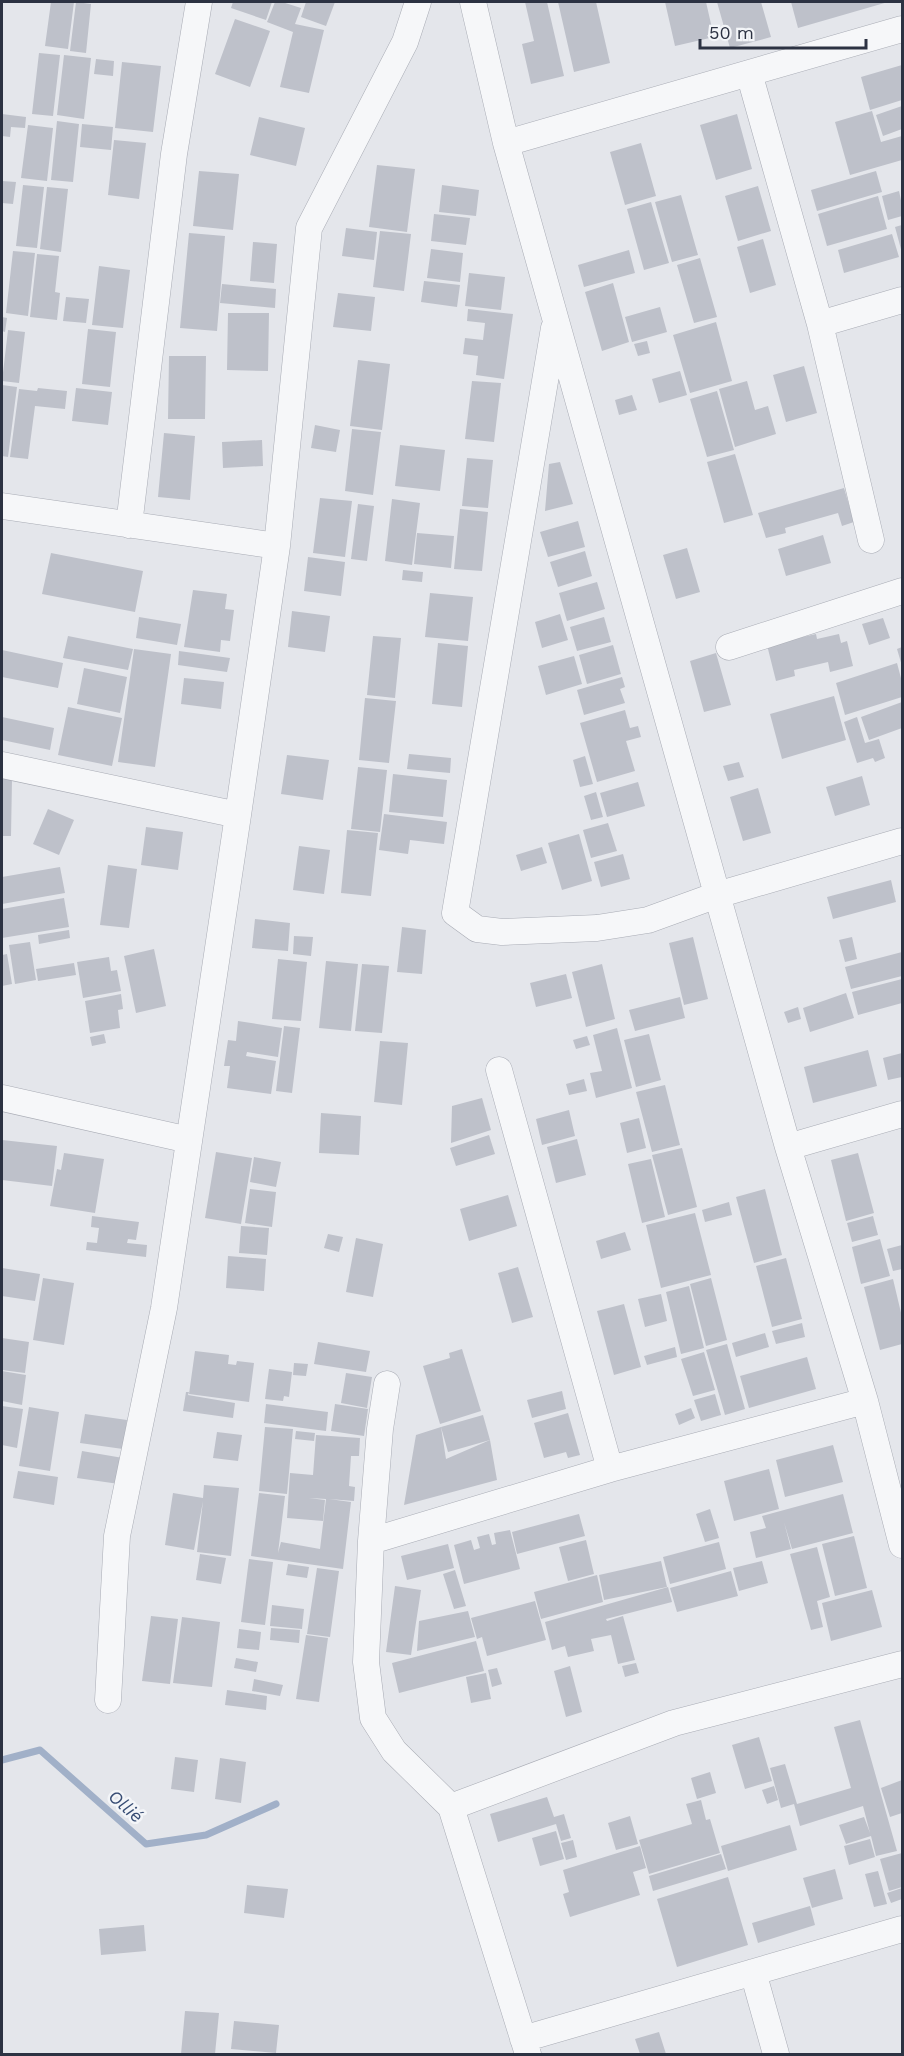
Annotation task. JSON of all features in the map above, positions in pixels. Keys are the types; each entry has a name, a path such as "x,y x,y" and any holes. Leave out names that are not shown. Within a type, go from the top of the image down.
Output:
{"street":[{"path":"129,525 174,154 197,2"},
{"path":"108,1700 117,1536 164,1308 238,815 277,546 309,228 405,42 418,2"},
{"path":"473,2 506,143 555,320 788,1147 865,1401 903,1545"},
{"path":"506,143 903,29"},
{"path":"749,73 820,324 871,540"},
{"path":"820,324 903,300"},
{"path":"555,320 455,913 477,929 502,932 597,928 648,920 717,895 903,841"},
{"path":"2,506 277,546"},
{"path":"729,647 903,591"},
{"path":"2,765 238,815"},
{"path":"499,1070 610,1469"},
{"path":"2,1098 189,1140"},
{"path":"788,1147 903,1114"},
{"path":"387,1384 380,1429 371,1541 366,1662 373,1718 394,1751 451,1807 526,2047 753,1972 903,1929"},
{"path":"371,1541 610,1469 865,1401"},
{"path":"451,1807 674,1723 903,1665"},
{"path":"753,1972 776,2055"}],"building":[{"path":"51,2 74,2 68,49 45,46"},
{"path":"76,2 91,4 86,53 70,51"},
{"path":"233,2 272,2 266,20 231,8"},
{"path":"275,2 301,8 295,24 324,30 309,93 280,87 293,32 267,22"},
{"path":"306,2 335,2 326,26 301,17"},
{"path":"525,2 547,2 564,76 531,84 522,44 534,41"},
{"path":"558,2 596,2 610,63 574,72"},
{"path":"665,2 706,2 714,37 675,46"},
{"path":"717,2 761,2 771,37 730,48"},
{"path":"791,2 888,2 798,28"},
{"path":"235,19 270,31 250,87 215,74"},
{"path":"39,53 60,55 53,116 32,114"},
{"path":"64,55 91,58 84,119 57,115"},
{"path":"96,59 114,61 113,76 94,74"},
{"path":"122,62 161,66 153,132 115,128"},
{"path":"902,65 902,100 870,110 861,77"},
{"path":"902,106 902,129 883,136 876,115"},
{"path":"872,111 881,142 902,136 902,160 850,175 835,122"},
{"path":"2,114 26,117 25,128 11,127 10,137 2,136"},
{"path":"737,114 752,169 716,180 700,125"},
{"path":"259,117 305,128 296,166 250,155"},
{"path":"57,121 79,124 73,182 51,180"},
{"path":"82,124 113,127 111,150 80,147"},
{"path":"28,125 53,128 47,181 21,178"},
{"path":"114,140 146,143 139,199 108,195"},
{"path":"641,143 656,196 625,205 610,152"},
{"path":"377,165 415,169 407,232 369,227"},
{"path":"199,171 239,174 233,230 193,226"},
{"path":"876,171 882,192 817,211 811,190"},
{"path":"2,181 16,182 13,204 2,203"},
{"path":"23,185 44,187 37,248 16,246"},
{"path":"442,185 479,190 476,216 439,212"},
{"path":"758,186 771,231 738,241 725,196"},
{"path":"47,187 68,189 61,252 40,249"},
{"path":"899,191 902,216 888,220 882,196"},
{"path":"681,195 698,255 672,262 655,202"},
{"path":"878,196 887,229 827,246 818,214"},
{"path":"651,202 669,263 644,270 627,209"},
{"path":"434,214 470,218 466,245 431,241"},
{"path":"902,225 902,253 895,227"},
{"path":"346,228 377,232 374,260 342,256"},
{"path":"380,231 411,234 404,291 373,287"},
{"path":"189,233 225,236 217,331 180,328"},
{"path":"892,234 899,257 844,273 838,250"},
{"path":"763,239 776,285 750,293 737,247"},
{"path":"253,242 277,244 274,283 250,281"},
{"path":"431,249 463,253 460,282 427,278"},
{"path":"629,250 635,273 584,287 578,265"},
{"path":"13,251 35,253 28,316 6,313"},
{"path":"37,254 59,256 55,292 60,293 57,320 30,317"},
{"path":"700,258 717,317 694,323 677,265"},
{"path":"99,266 130,270 123,328 92,325"},
{"path":"469,273 505,277 501,310 465,306"},
{"path":"424,281 460,285 457,307 421,302"},
{"path":"613,283 629,342 602,351 585,292"},
{"path":"222,284 276,289 275,308 220,303"},
{"path":"338,293 375,297 371,331 333,327"},
{"path":"66,297 89,299 86,323 63,321"},
{"path":"660,307 667,332 632,342 625,317"},
{"path":"468,309 513,314 504,379 476,375 478,356 463,354 465,338 483,340 485,323 467,321"},
{"path":"228,313 269,313 268,371 227,370"},
{"path":"2,317 7,318 5,332 2,331"},
{"path":"716,322 732,381 690,393 673,335"},
{"path":"88,329 116,332 110,387 82,384"},
{"path":"8,330 25,332 19,383 2,381"},
{"path":"647,341 650,353 638,356 634,344"},
{"path":"169,356 206,356 205,419 168,419"},
{"path":"358,360 390,364 382,430 350,426"},
{"path":"804,366 817,413 786,422 773,375"},
{"path":"680,371 687,395 659,403 652,379"},
{"path":"472,381 501,383 494,442 465,439"},
{"path":"747,381 755,410 768,406 776,434 735,447 719,389"},
{"path":"2,385 17,387 8,457 2,456"},
{"path":"38,388 67,391 65,409 35,406 28,459 10,457 19,389 37,391"},
{"path":"76,388 112,392 108,425 72,421"},
{"path":"717,391 734,450 707,457 690,399"},
{"path":"632,395 637,410 619,415 615,400"},
{"path":"315,425 340,430 336,452 311,448"},
{"path":"352,429 381,432 373,495 345,491"},
{"path":"164,433 195,436 190,500 158,497"},
{"path":"262,440 263,466 223,468 222,442"},
{"path":"400,445 445,450 440,491 395,486"},
{"path":"735,454 753,515 724,523 707,462"},
{"path":"467,458 493,460 488,508 462,506"},
{"path":"560,462 573,504 545,511 549,464"},
{"path":"844,488 854,522 842,526 838,513 785,528 786,533 766,538 758,513"},
{"path":"320,498 352,501 345,557 313,553"},
{"path":"392,499 420,503 412,565 385,561"},
{"path":"358,504 374,506 367,561 351,559"},
{"path":"460,509 488,512 482,571 454,569"},
{"path":"578,521 585,547 548,557 540,532"},
{"path":"417,533 454,536 451,568 414,564"},
{"path":"823,535 831,563 786,576 778,549"},
{"path":"687,548 700,592 676,599 663,555"},
{"path":"585,551 592,576 558,587 550,562"},
{"path":"51,553 143,571 135,612 42,594"},
{"path":"308,557 345,562 341,596 304,591"},
{"path":"403,570 423,572 422,582 402,580"},
{"path":"597,582 605,609 567,621 559,593"},
{"path":"193,590 227,594 225,609 234,610 230,641 221,640 220,652 184,647"},
{"path":"430,593 473,597 468,641 425,637"},
{"path":"292,611 330,616 325,652 288,647"},
{"path":"560,614 568,640 542,648 535,622"},
{"path":"139,617 181,624 177,645 136,638"},
{"path":"604,617 611,642 577,651 570,627"},
{"path":"883,618 890,638 869,645 862,624"},
{"path":"816,634 817,639 839,634 841,643 847,641 853,666 830,672 828,662 794,670 795,676 776,681 767,645"},
{"path":"68,636 133,649 128,670 63,658"},
{"path":"373,636 401,638 395,698 367,695"},
{"path":"438,643 468,646 462,707 432,704"},
{"path":"613,645 621,674 587,684 579,655"},
{"path":"902,647 902,666 897,649"},
{"path":"134,649 171,654 155,767 118,762"},
{"path":"2,650 63,663 58,688 2,677"},
{"path":"179,651 230,658 227,672 178,665"},
{"path":"716,653 731,705 704,712 690,661"},
{"path":"574,656 582,684 546,695 538,666"},
{"path":"897,663 902,682 902,697 845,715 836,683"},
{"path":"84,668 127,677 120,713 77,704"},
{"path":"622,677 625,687 620,689 625,703 584,715 577,690"},
{"path":"184,678 224,682 221,709 181,704"},
{"path":"834,696 846,740 782,759 770,714"},
{"path":"365,698 396,701 389,763 359,760"},
{"path":"902,702 902,728 869,740 861,717"},
{"path":"68,707 122,718 112,766 58,755"},
{"path":"625,710 630,728 638,726 641,737 626,741 635,771 597,782 580,723"},
{"path":"2,717 54,728 50,750 2,740"},
{"path":"857,717 865,743 879,739 885,758 875,762 873,758 857,763 844,722"},
{"path":"409,754 451,758 450,773 407,769"},
{"path":"287,755 329,760 323,800 281,794"},
{"path":"585,756 593,784 580,787 573,760"},
{"path":"739,762 744,777 728,781 723,766"},
{"path":"358,767 387,770 380,832 351,829"},
{"path":"393,774 447,780 443,817 389,812"},
{"path":"862,776 870,805 835,816 826,787"},
{"path":"2,779 12,779 11,836 2,836"},
{"path":"638,782 645,806 607,817 600,793"},
{"path":"758,788 771,833 743,841 730,797"},
{"path":"596,792 603,817 591,820 584,796"},
{"path":"48,809 74,820 59,855 33,844"},
{"path":"384,814 447,822 444,844 410,840 408,854 379,850"},
{"path":"608,823 617,851 591,858 583,830"},
{"path":"146,827 183,832 178,870 141,865"},
{"path":"347,830 378,833 371,896 341,893"},
{"path":"579,834 592,881 562,890 548,843"},
{"path":"299,846 330,850 324,894 293,890"},
{"path":"542,847 547,863 521,871 516,855"},
{"path":"623,854 630,879 601,887 594,862"},
{"path":"108,865 137,869 129,928 100,925"},
{"path":"60,867 65,893 2,904 2,877"},
{"path":"891,880 896,902 833,919 827,897"},
{"path":"64,898 69,927 2,938 2,909"},
{"path":"255,919 290,923 288,951 252,948"},
{"path":"402,927 426,930 422,974 397,972"},
{"path":"69,930 70,938 39,944 38,935"},
{"path":"294,936 313,937 311,956 293,954"},
{"path":"693,937 708,999 684,1005 669,943"},
{"path":"852,937 857,959 845,962 839,940"},
{"path":"30,942 36,980 15,984 9,945"},
{"path":"154,949 166,1006 136,1013 124,956"},
{"path":"902,952 902,976 851,989 845,967"},
{"path":"7,954 12,984 2,986 2,955"},
{"path":"109,957 111,971 117,970 121,991 83,998 77,962"},
{"path":"278,959 307,962 301,1021 272,1019"},
{"path":"326,961 358,964 351,1031 319,1028"},
{"path":"74,963 76,975 38,981 36,969"},
{"path":"362,964 389,966 382,1033 355,1031"},
{"path":"602,964 615,1019 586,1027 572,972"},
{"path":"566,974 572,998 536,1007 530,983"},
{"path":"902,979 902,1003 858,1015 852,992"},
{"path":"846,993 854,1018 810,1032 803,1008"},
{"path":"121,994 123,1009 118,1010 120,1028 90,1033 85,1001"},
{"path":"680,997 685,1018 635,1031 629,1010"},
{"path":"798,1007 801,1019 788,1023 784,1012"},
{"path":"238,1021 282,1028 278,1057 247,1052 246,1056 276,1061 271,1094 227,1088 230,1066 224,1066 228,1040 236,1041"},
{"path":"284,1026 300,1028 292,1093 276,1091"},
{"path":"617,1028 632,1088 596,1098 590,1073 602,1071 593,1035"},
{"path":"104,1034 106,1043 92,1046 90,1037"},
{"path":"649,1034 661,1080 636,1087 624,1040"},
{"path":"587,1036 590,1045 576,1049 573,1040"},
{"path":"380,1041 408,1043 402,1105 374,1102"},
{"path":"868,1050 877,1086 813,1103 804,1067"},
{"path":"902,1053 902,1077 888,1080 883,1058"},
{"path":"584,1079 587,1091 569,1095 566,1084"},
{"path":"665,1085 680,1145 652,1152 636,1092"},
{"path":"482,1098 491,1130 451,1143 452,1106"},
{"path":"569,1110 575,1136 542,1145 536,1119"},
{"path":"321,1113 361,1116 359,1155 319,1153"},
{"path":"639,1118 646,1148 627,1153 620,1123"},
{"path":"489,1135 495,1154 456,1166 450,1148"},
{"path":"577,1139 586,1175 556,1183 547,1147"},
{"path":"2,1140 57,1146 52,1186 2,1180"},
{"path":"682,1148 697,1207 668,1215 652,1155"},
{"path":"216,1152 252,1158 241,1224 205,1218"},
{"path":"64,1153 104,1159 95,1213 50,1206 57,1169 61,1170"},
{"path":"858,1153 874,1213 846,1221 831,1160"},
{"path":"254,1157 281,1162 276,1187 250,1182"},
{"path":"651,1159 665,1217 642,1223 628,1164"},
{"path":"250,1189 276,1192 272,1227 245,1223"},
{"path":"765,1189 782,1255 754,1263 736,1197"},
{"path":"508,1195 517,1226 469,1241 460,1209"},
{"path":"729,1202 732,1215 705,1222 702,1210"},
{"path":"695,1213 711,1275 661,1288 646,1225"},
{"path":"92,1216 139,1222 136,1240 128,1239 127,1243 147,1245 146,1257 86,1250 87,1242 97,1243 99,1228 91,1227"},
{"path":"873,1216 878,1235 852,1242 847,1223"},
{"path":"241,1226 269,1228 267,1255 239,1253"},
{"path":"625,1232 631,1250 601,1259 596,1241"},
{"path":"328,1234 343,1237 339,1252 324,1248"},
{"path":"356,1238 383,1244 373,1297 346,1292"},
{"path":"880,1239 890,1276 861,1284 852,1247"},
{"path":"902,1245 902,1269 893,1271 887,1249"},
{"path":"228,1256 266,1259 264,1291 226,1288"},
{"path":"786,1258 802,1319 772,1327 756,1266"},
{"path":"518,1267 533,1317 512,1323 498,1273"},
{"path":"2,1268 40,1274 35,1301 2,1296"},
{"path":"43,1278 74,1283 64,1345 33,1340"},
{"path":"711,1278 727,1340 706,1346 690,1284"},
{"path":"893,1279 902,1317 902,1344 880,1350 864,1287"},
{"path":"689,1286 704,1348 681,1354 666,1292"},
{"path":"661,1294 667,1321 645,1327 638,1299"},
{"path":"624,1304 641,1367 614,1375 597,1311"},
{"path":"802,1323 805,1337 776,1344 772,1331"},
{"path":"765,1333 769,1347 736,1357 732,1343"},
{"path":"2,1338 29,1342 25,1373 2,1370"},
{"path":"318,1342 370,1351 366,1372 314,1364"},
{"path":"727,1344 745,1409 725,1415 706,1350"},
{"path":"675,1347 677,1357 647,1365 644,1356"},
{"path":"462,1349 481,1411 440,1424 423,1366 450,1358 449,1353"},
{"path":"195,1351 229,1355 228,1364 236,1365 237,1361 254,1363 249,1402 189,1394"},
{"path":"704,1352 715,1390 693,1396 681,1359"},
{"path":"807,1357 816,1389 749,1408 740,1376"},
{"path":"294,1363 308,1364 306,1376 293,1375"},
{"path":"269,1369 292,1372 289,1397 284,1396 283,1401 265,1399"},
{"path":"2,1371 26,1375 22,1405 2,1401"},
{"path":"346,1373 372,1377 367,1408 341,1403"},
{"path":"562,1391 566,1409 532,1418 527,1400"},
{"path":"186,1392 189,1392 188,1395 235,1403 233,1418 183,1411"},
{"path":"715,1394 721,1415 701,1421 694,1400"},
{"path":"266,1404 328,1412 326,1431 264,1423"},
{"path":"335,1404 368,1409 364,1436 331,1431"},
{"path":"2,1406 23,1409 17,1448 2,1445"},
{"path":"29,1407 59,1412 50,1471 19,1466"},
{"path":"691,1408 695,1418 679,1425 675,1414"},
{"path":"568,1413 580,1455 568,1458 566,1452 544,1458 534,1423"},
{"path":"85,1414 127,1420 123,1449 80,1443"},
{"path":"483,1415 490,1440 448,1452 441,1427"},
{"path":"265,1427 293,1429 287,1494 259,1491"},
{"path":"441,1427 446,1459 490,1440 497,1480 404,1505 416,1435"},
{"path":"296,1431 315,1433 314,1441 295,1439"},
{"path":"217,1432 242,1435 238,1461 213,1458"},
{"path":"316,1435 360,1438 359,1456 351,1456 349,1486 355,1487 354,1501 329,1499 351,1502 343,1569 251,1556 259,1493 285,1496 278,1553 281,1542 320,1549 326,1499 309,1498 325,1500 323,1521 287,1518 290,1473 313,1475"},
{"path":"833,1445 843,1482 785,1497 776,1460"},
{"path":"82,1451 123,1458 119,1484 77,1478"},
{"path":"769,1469 779,1509 734,1521 724,1481"},
{"path":"18,1471 58,1477 54,1505 13,1498"},
{"path":"204,1485 239,1488 231,1556 197,1552 203,1501 194,1550 165,1545 173,1493 203,1498"},
{"path":"843,1494 853,1533 792,1549 784,1522 791,1549 756,1558 750,1532 766,1528 762,1516"},
{"path":"710,1509 719,1538 705,1542 696,1514"},
{"path":"579,1514 585,1536 517,1554 512,1532"},
{"path":"510,1530 520,1569 464,1584 454,1545 471,1540 474,1550 480,1548 477,1537 489,1534 492,1545 496,1544 494,1533"},
{"path":"854,1536 867,1588 835,1596 822,1544"},
{"path":"586,1540 594,1574 568,1581 559,1547"},
{"path":"719,1542 726,1569 670,1584 663,1557"},
{"path":"448,1544 454,1568 407,1580 401,1556"},
{"path":"817,1547 830,1597 817,1601 823,1627 811,1630 790,1554"},
{"path":"200,1554 226,1558 221,1584 196,1580"},
{"path":"249,1559 273,1562 265,1625 241,1622"},
{"path":"661,1561 667,1587 604,1600 599,1575"},
{"path":"762,1561 768,1583 739,1591 733,1568"},
{"path":"288,1564 309,1567 307,1578 286,1575"},
{"path":"317,1568 339,1571 330,1637 307,1634"},
{"path":"455,1570 466,1606 454,1609 443,1574"},
{"path":"731,1571 738,1596 677,1612 670,1588"},
{"path":"597,1575 603,1602 541,1619 534,1592"},
{"path":"395,1586 421,1590 411,1655 386,1652"},
{"path":"668,1587 672,1602 606,1619 607,1621 623,1616 635,1660 618,1664 611,1635 591,1639 594,1651 568,1657 565,1646 552,1650 545,1622"},
{"path":"872,1590 882,1627 831,1641 822,1603"},
{"path":"535,1601 546,1640 487,1656 482,1637 477,1639 471,1618"},
{"path":"272,1605 304,1609 302,1629 270,1626"},
{"path":"468,1611 475,1637 417,1651 419,1621"},
{"path":"151,1616 178,1619 170,1684 142,1681"},
{"path":"182,1617 220,1622 212,1687 173,1683"},
{"path":"271,1628 300,1630 299,1643 270,1640"},
{"path":"239,1629 261,1632 259,1650 237,1648"},
{"path":"306,1635 328,1638 319,1702 296,1699"},
{"path":"476,1641 484,1671 399,1693 392,1663"},
{"path":"236,1658 258,1662 256,1672 234,1668"},
{"path":"636,1663 639,1673 625,1677 622,1666"},
{"path":"570,1666 582,1712 566,1717 554,1671"},
{"path":"497,1668 502,1684 492,1687 488,1670"},
{"path":"486,1673 491,1699 471,1703 466,1677"},
{"path":"254,1679 283,1685 280,1696 252,1691"},
{"path":"227,1690 267,1696 266,1710 225,1705"},
{"path":"860,1720 897,1851 876,1856 871,1836 846,1844 839,1825 864,1817 870,1833 863,1806 800,1826 794,1804 781,1808 770,1768 785,1764 797,1804 851,1788 834,1727"},
{"path":"759,1737 772,1781 745,1789 732,1745"},
{"path":"175,1757 198,1760 194,1792 171,1789"},
{"path":"220,1758 246,1762 241,1803 215,1799"},
{"path":"710,1772 716,1793 697,1799 691,1778"},
{"path":"902,1780 902,1813 890,1817 881,1788"},
{"path":"774,1786 778,1800 767,1804 762,1790"},
{"path":"547,1797 554,1817 564,1814 571,1838 561,1841 556,1824 498,1842 490,1814"},
{"path":"701,1800 706,1820 710,1819 720,1853 649,1874 639,1840 692,1824 686,1804"},
{"path":"630,1816 638,1844 616,1850 608,1823"},
{"path":"790,1825 797,1850 728,1871 721,1846"},
{"path":"556,1831 564,1859 540,1866 532,1838"},
{"path":"870,1839 875,1857 849,1865 844,1846"},
{"path":"573,1840 577,1857 566,1860 561,1843"},
{"path":"640,1846 646,1868 633,1872 640,1895 570,1917 563,1894 569,1892 563,1870"},
{"path":"902,1853 902,1887 889,1891 880,1859"},
{"path":"721,1854 726,1869 653,1891 649,1876"},
{"path":"835,1869 843,1899 812,1908 803,1878"},
{"path":"878,1871 887,1904 874,1907 865,1874"},
{"path":"728,1877 748,1945 677,1967 657,1899"},
{"path":"247,1885 288,1889 284,1918 244,1913"},
{"path":"902,1888 902,1899 891,1903 887,1893"},
{"path":"810,1906 815,1925 758,1943 752,1923"},
{"path":"144,1925 146,1951 101,1955 99,1929"},
{"path":"185,2011 219,2013 215,2054 181,2054"},
{"path":"234,2021 279,2025 276,2053 231,2049"},
{"path":"659,2032 666,2054 640,2054 635,2039"}],"waterway":[{"name":"Ollié","path":"2,1760 40,1750 146,1844 206,1835 276,1804"}]}
